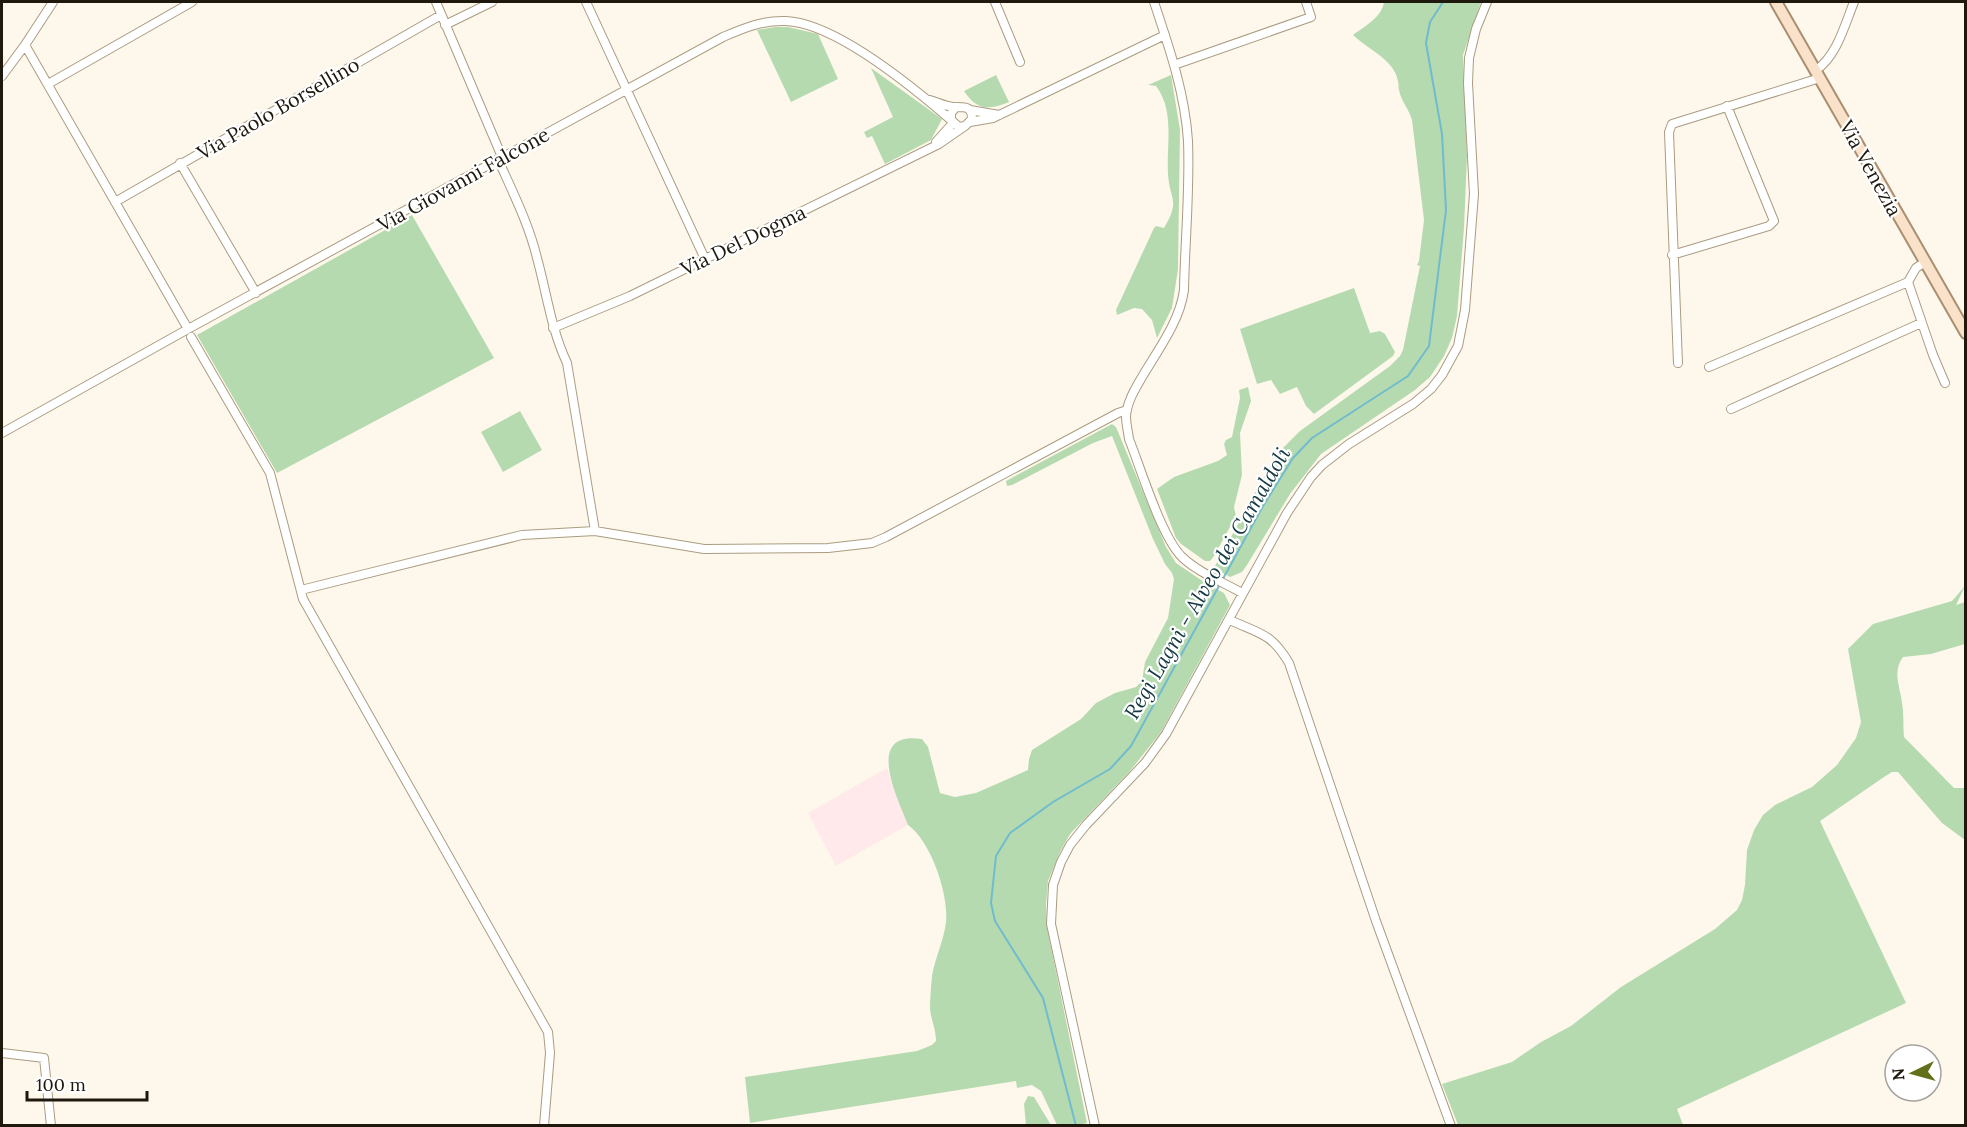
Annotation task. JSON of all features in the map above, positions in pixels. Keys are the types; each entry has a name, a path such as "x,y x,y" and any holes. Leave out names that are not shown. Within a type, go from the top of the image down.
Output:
{"main road":[{"name":"Via Venezia","path":"1776,2 1965,333"}],"street":[{"path":"2,76 53,2"},
{"path":"48,84 192,2"},
{"path":"436,2 500,158 537,256 553,328 567,363 572,383 595,531"},
{"path":"445,25 492,2"},
{"path":"995,2 1020,62"},
{"path":"1154,2 1174,65 1183,102 1188,141 1184,290 1177,317 1132,394 1127,410 1126,426 1129,439 1170,542 1184,559 1242,593"},
{"path":"1174,65 1311,16 1306,2"},
{"path":"1095,1125 1051,924 1053,885 1061,861 1086,825 1145,763 1166,734 1287,513 1311,477 1322,465 1349,444 1413,404 1431,389 1443,375 1458,346 1465,310 1474,194 1468,83 1469,58 1476,29 1487,2"},
{"path":"1678,363 1672,255 1669,132 1672,124 1818,74 1834,48 1854,2"},
{"path":"590,3 626,91 705,259"},
{"name":"Via Paolo Borsellino","path":"115,202 441,15"},
{"name":"Via Giovanni Falcone","path":"2,433 190,333 256,293 500,158 734,32 758,23 786,21 802,23 816,27 850,44 928,100 952,122"},
{"path":"952,122 959,127 999,115 1165,35"},
{"path":"25,45 270,473 303,599 548,1032 550,1053 544,1125"},
{"name":"Via Giovanni Falcone","path":"928,100 956,107"},
{"path":"931,147 943,137 952,122 951,113 956,107 965,106 970,110 999,115"},
{"path":"1672,255 1769,226 1774,221 1726,106"},
{"path":"968,124 972,116 970,110"},
{"name":"Via Del Dogma","path":"553,328 630,296 953,137 968,124"},
{"path":"180,163 256,293"},
{"path":"1709,367 1908,282 1916,268 1925,262"},
{"path":"1908,282 1945,382"},
{"path":"1731,409 1922,323"},
{"path":"301,590 522,535 595,531 704,549 828,548 872,543 1127,410"},
{"path":"1230,620 1272,639 1289,663 1382,940 1451,1125"},
{"path":"2,1053 44,1058 51,1125"}],"shaded area":[{"path":"887,768 908,825 836,866 808,813"}],"green space":[{"path":"1384,2 1481,2 1463,55 1467,156 1457,316 1452,338 1444,356 1430,377 1415,390 1321,454 1290,494 1242,572 1230,577 1214,568 1265,475 1282,449 1300,431 1390,366 1403,350 1420,266 1417,265 1424,220 1412,120 1401,98 1398,82 1391,66 1353,35 1376,17"},
{"path":"788,27 818,34 838,79 791,102 757,30"},
{"path":"871,68 942,119 931,140 885,164 872,136 867,138 864,132 893,117"},
{"path":"996,75 1009,102 984,107 969,98 964,91"},
{"path":"1171,75 1180,130 1178,269 1172,308 1157,338 1152,320 1142,309 1134,308 1117,315 1116,310 1154,228 1156,226 1164,228 1172,209 1166,108 1156,86 1148,85"},
{"path":"412,215 494,358 277,473 197,335"},
{"path":"1354,288 1370,333 1380,331 1385,334 1395,352 1393,356 1314,414 1306,406 1297,387 1280,394 1271,380 1257,384 1240,329"},
{"path":"1248,387 1251,401 1240,433 1242,475 1234,507 1236,516 1214,556 1210,561 1205,561 1176,538 1157,489 1174,477 1218,461 1227,455 1224,444 1232,437 1240,398 1239,390"},
{"path":"520,411 542,450 503,472 481,432"},
{"path":"1112,424 1116,427 1166,547 1176,563 1224,593 1230,605 1161,732 1130,771 1070,834 1048,881 1047,928 1087,1123 1057,1125 1041,1091 1032,1085 1017,1088 1016,1081 750,1123 745,1077 917,1051 936,1041 930,997 933,969 946,922 945,898 931,856 924,843 908,825 892,784 889,755 894,745 904,739 922,739 928,747 940,793 955,797 976,793 1028,770 1032,750 1081,719 1096,703 1115,693 1136,687 1142,681 1145,662 1168,618 1174,579 1153,539 1112,436 1093,443 1012,485 1007,486 1006,481"},
{"path":"1965,586 1956,605 1965,602 1965,644 1931,654 1903,657 1897,674 1903,707 1904,737 1954,788 1965,788 1965,840 1942,823 1898,772 1892,772 1884,777 1820,821 1906,1003 1677,1109 1683,1125 1458,1125 1442,1084 1512,1062 1541,1042 1571,1026 1621,987 1715,929 1737,910 1745,885 1747,850 1754,830 1763,815 1775,805 1812,787 1837,765 1856,738 1861,722 1848,649 1873,624 1952,601"},
{"path":"1028,1096 1034,1097 1051,1125 1026,1125 1024,1104"}],"waterway":[{"name":"Regi Lagni - Alveo dei Camaldoli","path":"1076,1126 1043,998 995,921 991,903 996,856 1010,833 1053,802 1110,769 1131,746 1263,506 1293,458 1312,438 1408,376 1429,346 1446,210 1442,134 1426,43 1430,22 1443,2"}]}
